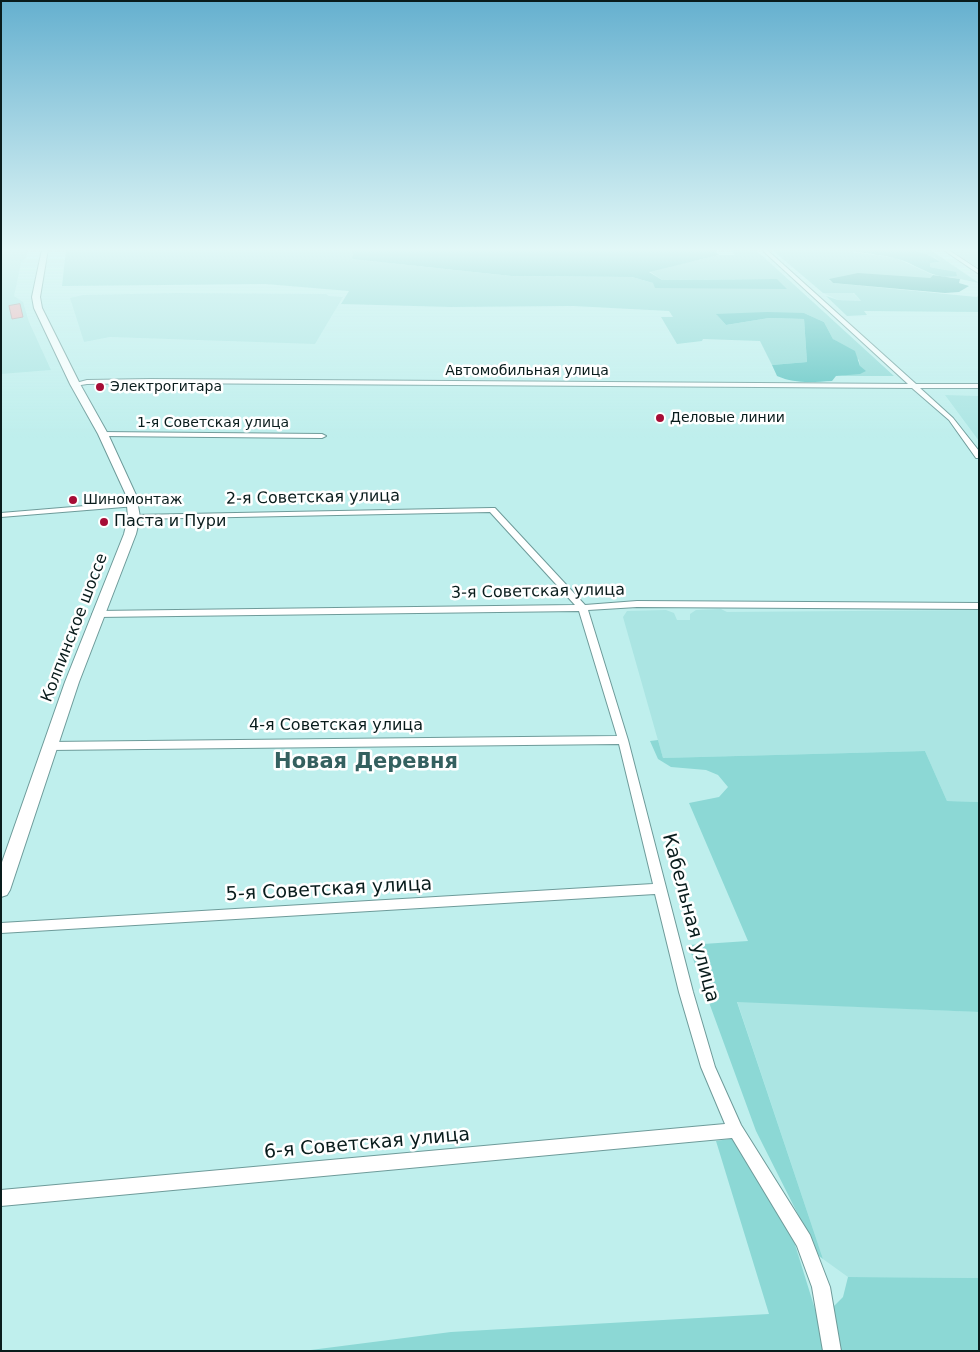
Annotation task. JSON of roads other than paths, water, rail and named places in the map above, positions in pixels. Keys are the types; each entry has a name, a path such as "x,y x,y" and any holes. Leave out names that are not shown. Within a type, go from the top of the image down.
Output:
{"main road":[{"name":"Колпинское шоссе","path":"1,890 97,614 130,534 134,518 131,495 104,434 75,384 50,335 41,312"}],"street":[{"path":"834,312 952,419 979,456"},
{"name":"Автомобильная улица","path":"75,384 87,382 150,381 979,386"},
{"name":"1-я Советская улица","path":"104,434 322,436"},
{"path":"1,515 133,504"},
{"name":"2-я Советская улица","path":"134,518 492,510"},
{"name":"Кабельная улица","path":"492,510 583,608 623,740 659,889 708,1067 736,1130 804,1241 821,1287 832,1351"},
{"name":"3-я Советская улица","path":"97,614 583,608 637,604 979,606"},
{"name":"4-я Советская улица","path":"50,746 623,740"},
{"name":"5-я Советская улица","path":"1,928 659,889"},
{"name":"6-я Советская улица","path":"1,1198 736,1130"}],"place":[{"name":"Электрогитара","path":"100,387"},
{"name":"Деловые линии","path":"660,418"},
{"name":"Шиномонтаж","path":"73,500"},
{"name":"Паста и Пури","path":"104,522"}],"district":[{"name":"Новая Деревня","path":"366,763"}]}
